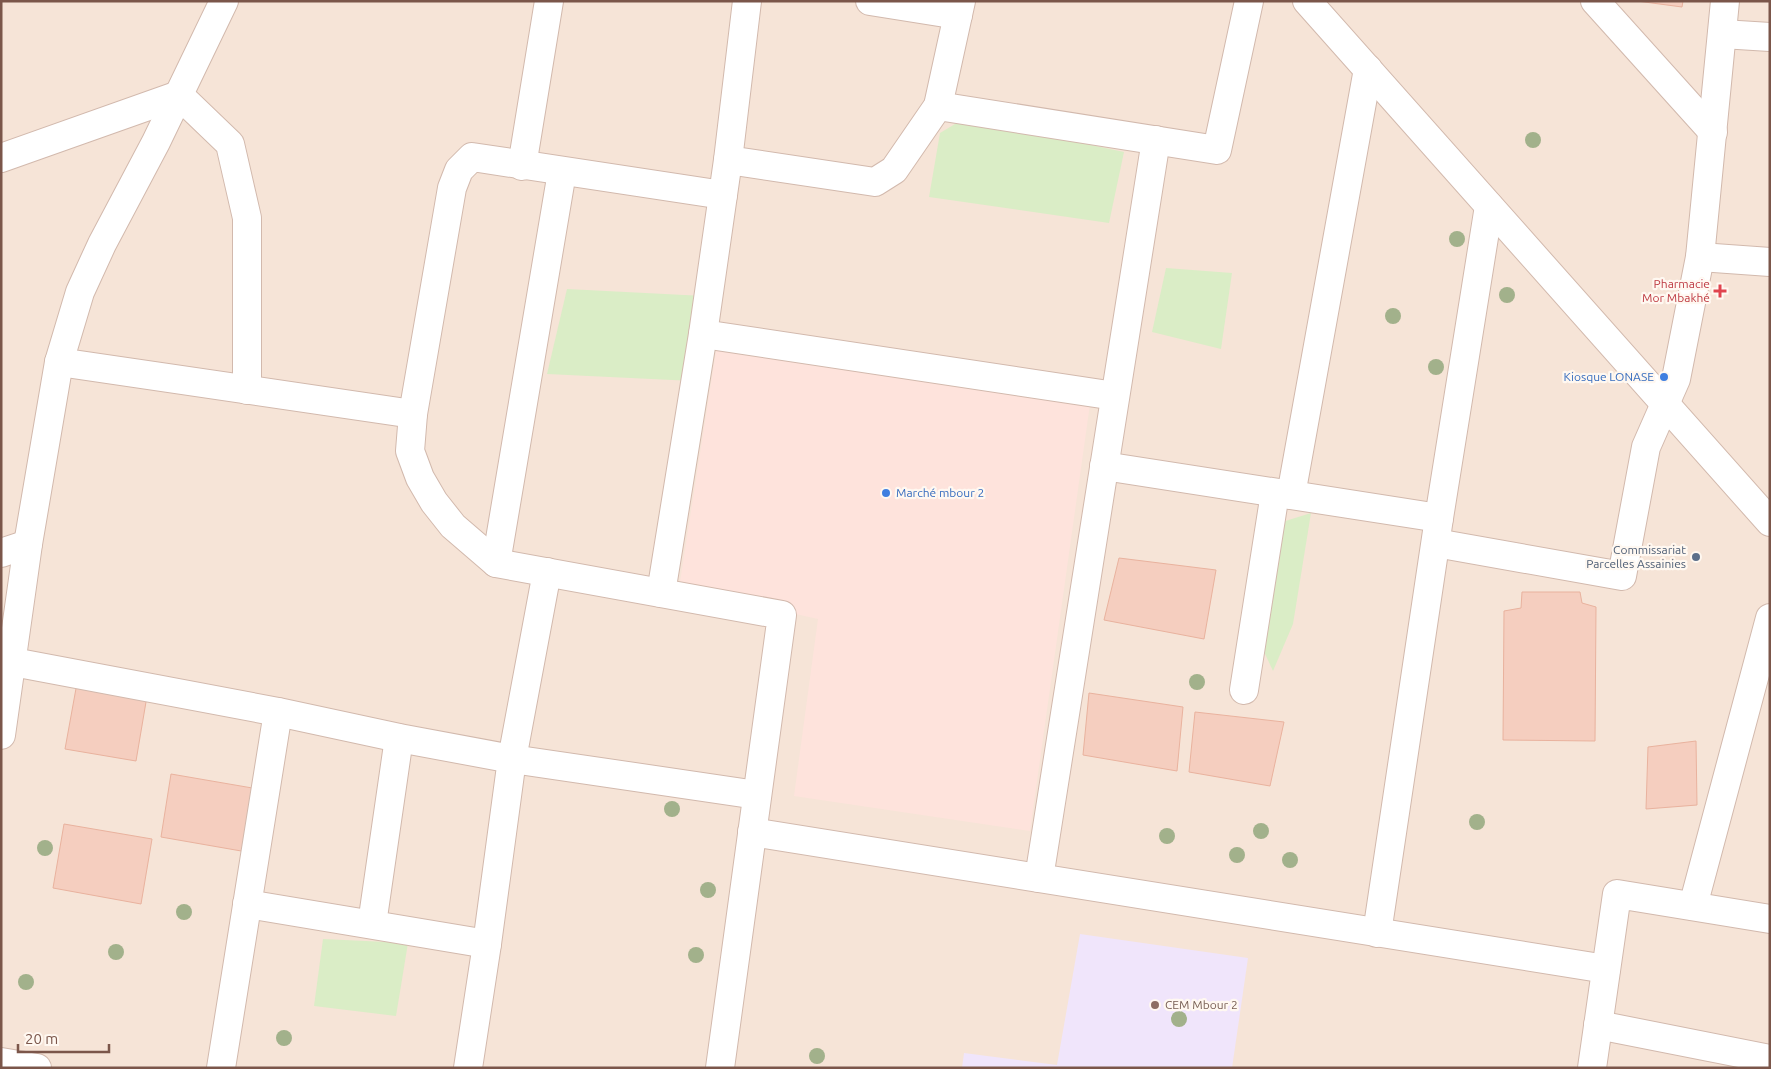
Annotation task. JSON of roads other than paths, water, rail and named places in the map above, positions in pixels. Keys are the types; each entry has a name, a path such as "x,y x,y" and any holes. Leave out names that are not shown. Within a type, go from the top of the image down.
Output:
{"street":[{"path":"1,734 28,544 59,362 80,292 98,252 179,95 224,1"},
{"path":"522,166 550,1"},
{"path":"661,593 703,334 728,160 747,1"},
{"path":"728,160 875,182 894,170 938,106 960,8 870,1"},
{"path":"938,106 1217,150 1249,1"},
{"path":"1307,1 1770,522"},
{"path":"1595,1 1712,132"},
{"path":"1104,466 1283,494 1622,576 1646,447 1676,379 1700,257 1725,1"},
{"path":"1722,34 1770,37"},
{"path":"1244,690 1368,69"},
{"path":"1,158 179,95"},
{"path":"179,95 230,144 246,218 247,390"},
{"path":"1039,878 1156,140"},
{"path":"720,1068 782,615 496,563 453,526 434,502 420,478 410,451 413,414 452,188 459,170 472,157 723,195"},
{"path":"496,563 562,172"},
{"path":"1377,933 1437,531 1489,206"},
{"path":"1700,257 1770,262"},
{"path":"703,334 1115,396"},
{"path":"59,362 413,414"},
{"path":"1,552 28,544"},
{"path":"468,1068 512,759 547,572"},
{"path":"1693,906 1770,618"},
{"path":"12,662 278,712 399,738 512,759 757,795"},
{"path":"221,1068 278,712"},
{"path":"372,924 399,738"},
{"path":"752,832 1606,968"},
{"path":"1592,1068 1617,894 1770,919"},
{"path":"247,904 487,944"},
{"path":"1598,1025 1770,1058"},
{"path":"1,1062 37,1068"}],"place":[{"name":"Pharmacie Mor Mbakhé","path":"1720,291"},
{"name":"Kiosque LONASE","path":"1664,377"},
{"name":"Marché mbour 2","path":"886,493"},
{"name":"Commissariat Parcelles Assainies","path":"1696,557"},
{"name":"CEM Mbour 2","path":"1155,1005"}]}
